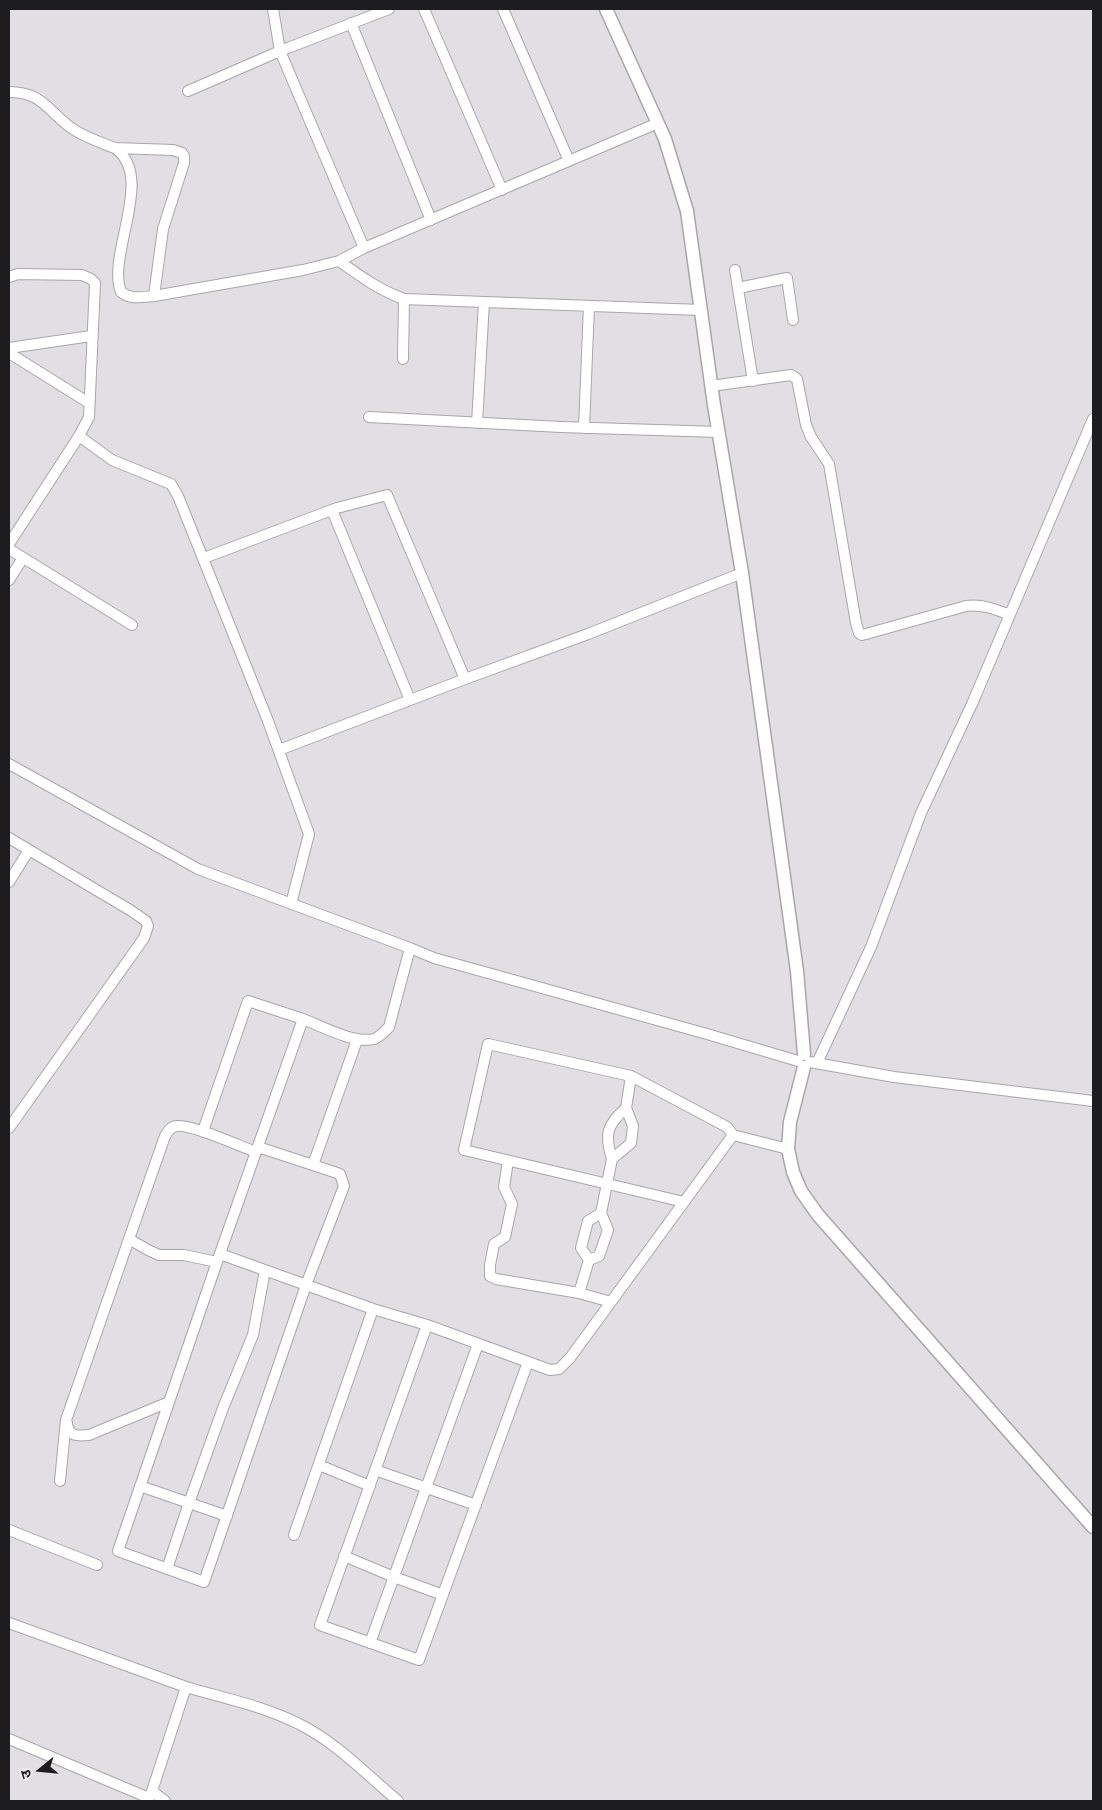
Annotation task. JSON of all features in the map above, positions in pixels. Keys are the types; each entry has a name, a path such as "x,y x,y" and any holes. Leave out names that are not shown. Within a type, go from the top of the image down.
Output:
{"main road":[{"path":"606,9 665,138 686,211 711,386 742,572 797,971 807,1061 790,1122 788,1149 793,1172 802,1191 818,1215 1093,1528"}],"street":[{"path":"273,9 280,51 364,248"},
{"path":"188,91 280,51 388,9"},
{"path":"424,9 502,190"},
{"path":"503,9 569,162"},
{"path":"351,24 431,220"},
{"path":"9,92 20,92 36,98 48,106 70,127 116,148 173,150 182,153 184,163 164,229 154,296"},
{"path":"116,148 125,158 129,168 131,192 118,286 121,292 132,298 154,296 303,270 339,261 364,248 658,123"},
{"path":"339,261 371,284 404,299 701,310"},
{"path":"735,270 753,381"},
{"path":"9,277 18,274 82,275 92,279 96,289 91,336 89,417 79,436 9,544"},
{"path":"738,288 787,278 793,320"},
{"path":"403,359 404,299"},
{"path":"477,423 484,302"},
{"path":"584,428 589,306"},
{"path":"9,348 91,336"},
{"path":"9,352 89,403"},
{"path":"711,386 791,375 797,379 806,425 811,437 829,464 859,633 866,634 966,606 989,607 1010,615"},
{"path":"369,417 584,428 719,432"},
{"path":"807,1061 871,947 922,813 972,704 1093,420"},
{"path":"79,436 112,460 171,484 178,496 204,558 309,834 292,904"},
{"path":"204,558 332,510 387,494 465,679"},
{"path":"332,510 410,700"},
{"path":"9,549 132,625"},
{"path":"9,580 23,558"},
{"path":"278,750 588,634 742,572"},
{"path":"9,764 198,869 434,958 807,1061 894,1078 1093,1101"},
{"path":"9,838 146,920 148,926 144,938 9,1127"},
{"path":"9,882 29,850"},
{"path":"203,1131 248,1001 357,1040 375,1039 389,1027 410,948"},
{"path":"60,1481 66,1420 168,1131 177,1126 203,1131 257,1150 340,1174 344,1186 306,1285 204,1582 118,1552 218,1258 257,1150 302,1019"},
{"path":"313,1165 357,1040"},
{"path":"684,1202 464,1150 488,1044 631,1076 726,1127 733,1135 788,1149"},
{"path":"612,1159 631,1143 633,1126 626,1108 631,1076"},
{"path":"589,1260 599,1256 608,1230 601,1213 612,1159 607,1143 612,1121 626,1108"},
{"path":"129,1238 159,1255 218,1258 265,1270 550,1370 559,1369 570,1358 733,1135"},
{"path":"508,1161 504,1187 512,1204 505,1237 494,1244 490,1276 579,1293 611,1302"},
{"path":"589,1260 581,1248 588,1221 601,1213"},
{"path":"579,1293 589,1260"},
{"path":"167,1569 224,1408 254,1335 265,1270"},
{"path":"294,1534 373,1309"},
{"path":"426,1325 320,1626 419,1660 528,1362"},
{"path":"370,1643 478,1344"},
{"path":"66,1420 67,1429 71,1434 77,1436 89,1435 169,1402"},
{"path":"318,1465 370,1486"},
{"path":"375,1470 426,1486 476,1505"},
{"path":"140,1486 227,1516"},
{"path":"9,1530 97,1565"},
{"path":"344,1556 394,1578 443,1595"},
{"path":"9,1622 186,1687 277,1713 300,1724 328,1742 398,1801"},
{"path":"150,1797 186,1687"},
{"path":"9,1739 150,1797 166,1801"}]}
